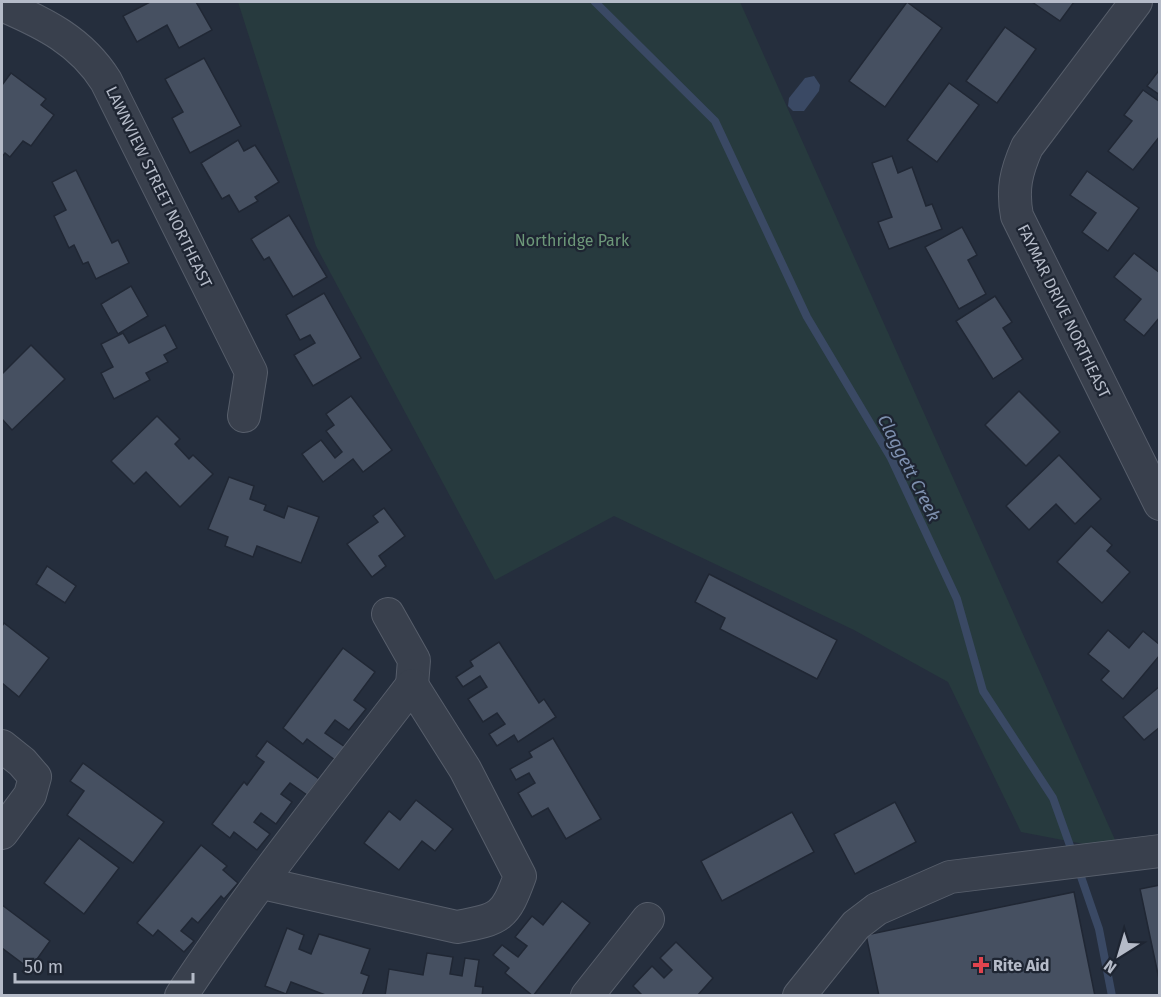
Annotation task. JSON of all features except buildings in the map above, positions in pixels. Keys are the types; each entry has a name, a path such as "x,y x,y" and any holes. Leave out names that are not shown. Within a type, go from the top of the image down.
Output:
{"street":[{"name":"FAYMAR DRIVE NORTHEAST","path":"1136,2 1027,147 1016,172 1013,196 1017,216 1160,504"},
{"name":"LAWNVIEW STREET NORTHEAST","path":"2,4 45,23 67,37 86,54 106,81 251,372 244,416"},
{"path":"181,996 262,883 412,684 414,660 388,614"},
{"path":"262,883 457,927 486,922 509,907 520,876 465,769 412,684"},
{"path":"2,746 22,762 34,777 30,795 2,833"},
{"path":"800,996 856,924 878,909 950,877 1160,851"},
{"path":"587,996 648,920"}],"green space":[{"name":"Northridge Park","path":"238,2 740,2 1120,851 1021,832 948,682 854,630 614,516 495,580 316,246"}],"water":[{"path":"814,76 820,85 819,91 804,111 793,111 788,106 789,98 805,78"}],"waterway":[{"name":"Claggett Creek","path":"595,2 715,121 807,317 891,458 957,599 983,691 1053,798 1073,854"},
{"name":"Claggett Creek","path":"1078,868 1099,929 1112,996"}],"place":[{"name":"Rite Aid","path":"981,965"}]}
